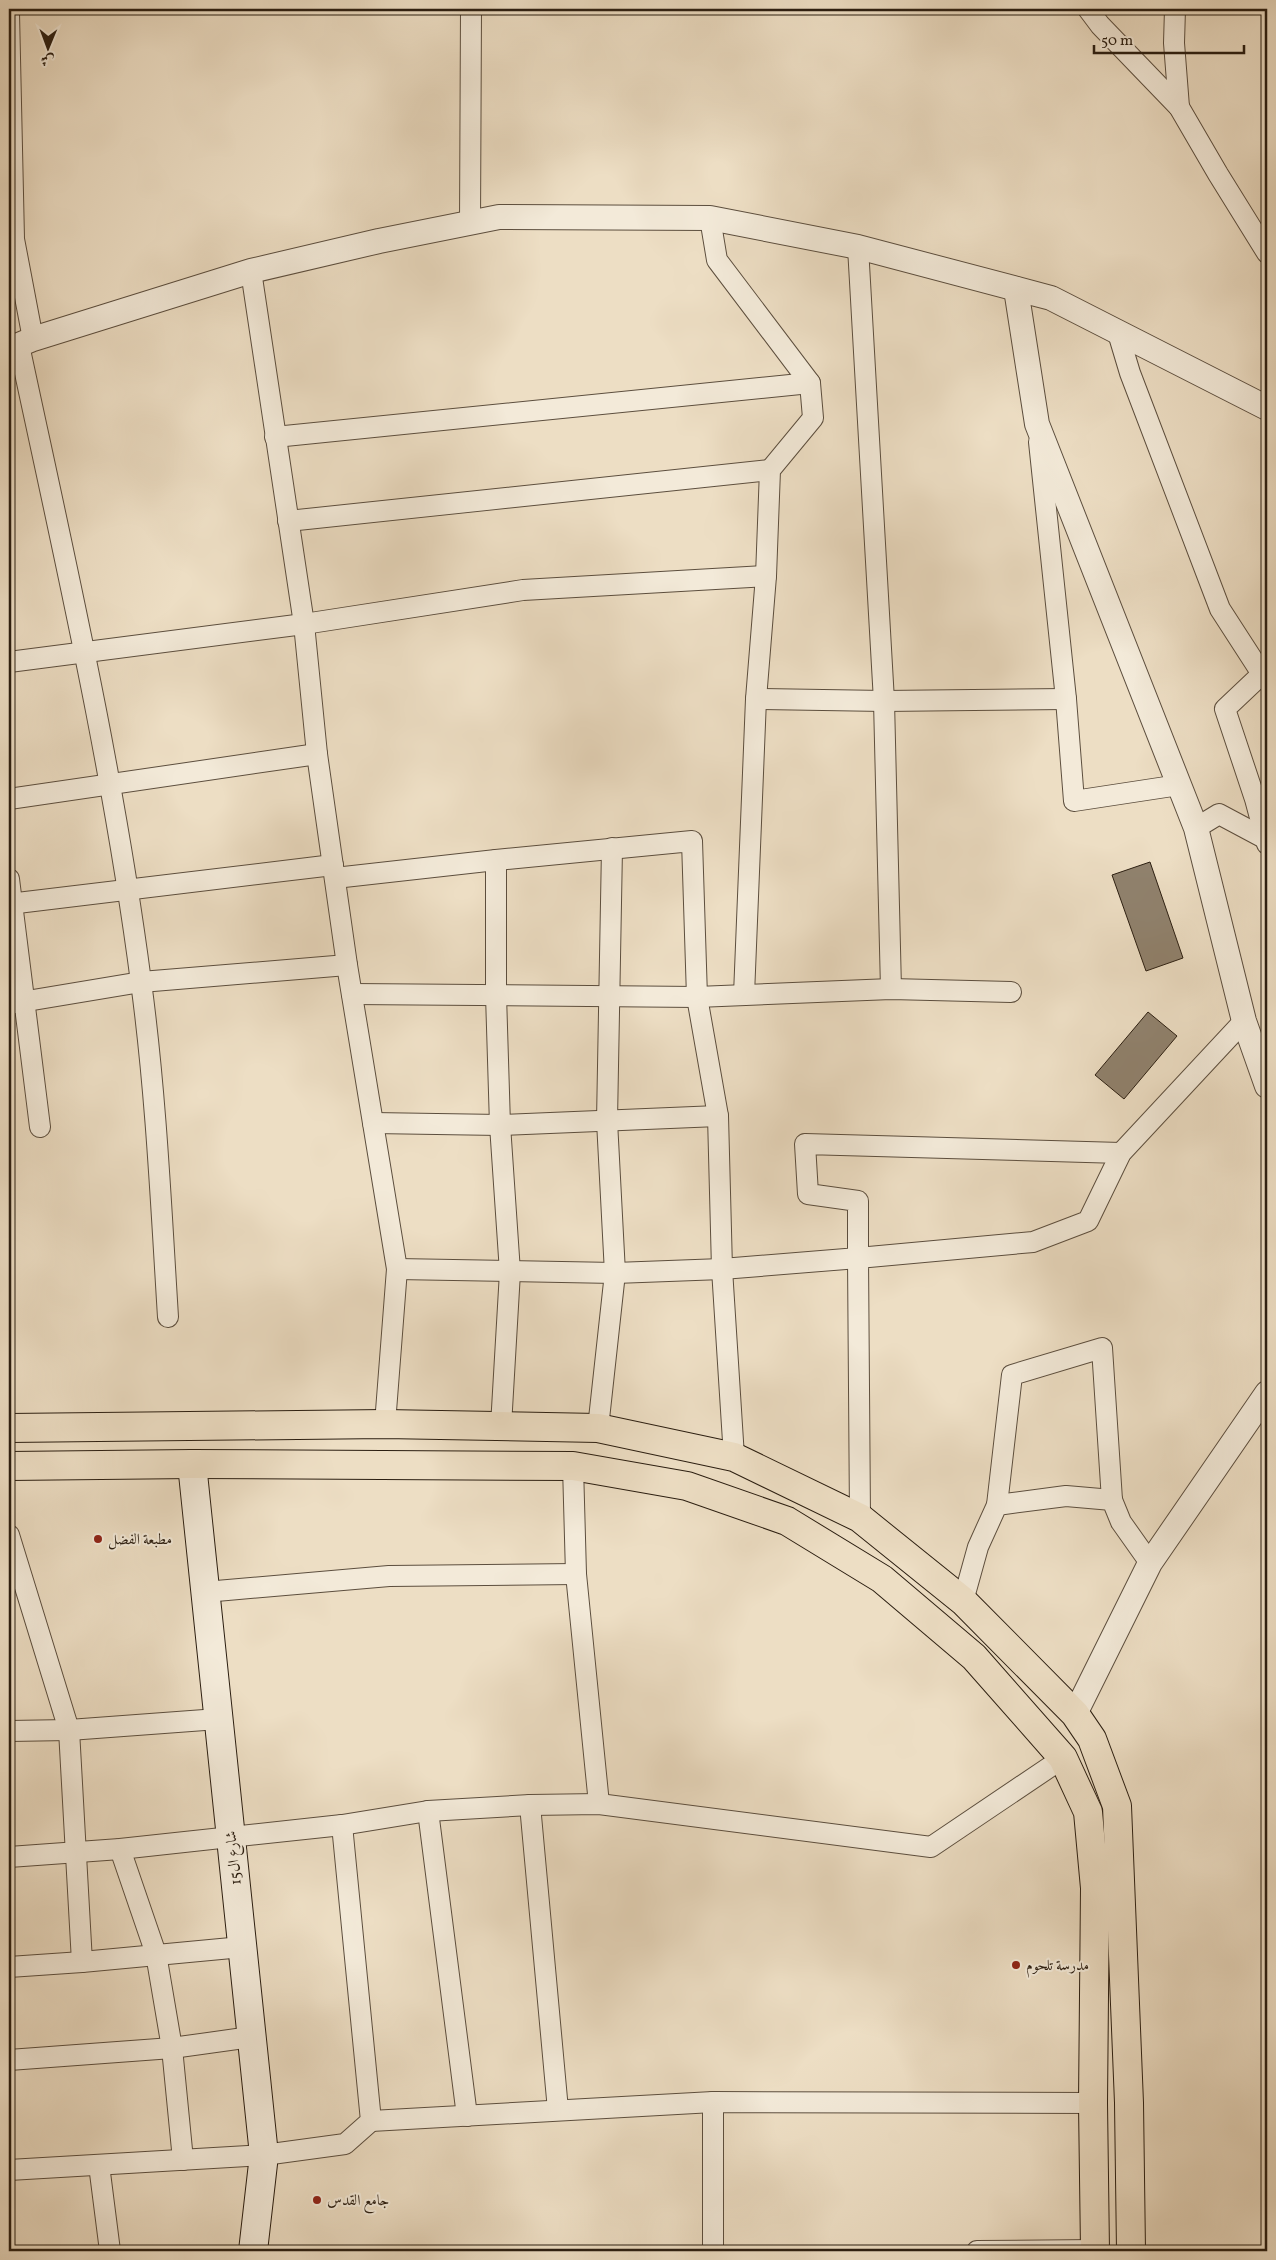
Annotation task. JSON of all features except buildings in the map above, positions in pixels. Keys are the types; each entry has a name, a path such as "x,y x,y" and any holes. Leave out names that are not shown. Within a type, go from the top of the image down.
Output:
{"main road":[{"path":"9,1428 385,1424 598,1428 734,1457 860,1518 963,1601 1074,1714 1092,1739 1117,1806 1129,2093 1131,2251"},
{"path":"9,1466 192,1464 573,1466 687,1486 787,1521 882,1579 974,1657 1063,1758 1088,1812 1095,1888 1093,2103 1095,2251"},
{"name":"شارع ال15","path":"192,1464 264,2155 254,2251"}],"street":[{"path":"470,223 471,9"},
{"path":"1088,9 1100,25 1179,107 1267,253"},
{"path":"1175,9 1174,43 1179,107"},
{"path":"9,13 11,239 20,344 86,654 110,784 141,982 160,1181 168,1317"},
{"path":"20,344 251,271 379,241 499,217 710,218 858,247 1051,298 1267,408"},
{"path":"710,218 717,260 810,383 812,418 770,470 766,576 756,699 744,995"},
{"path":"858,247 884,701 891,989"},
{"path":"251,271 304,624 317,754 347,965 397,1269 385,1424"},
{"path":"1016,289 1037,424 1066,699 1074,801 1179,785"},
{"path":"1118,332 1130,373 1220,609 1265,669 1225,710 1255,798 1266,841"},
{"path":"276,437 810,383"},
{"path":"1037,424 1196,828 1244,1020 1267,1086"},
{"path":"288,521 770,470"},
{"path":"9,662 86,654 304,624 523,590 766,576"},
{"path":"756,699 884,701 1066,699"},
{"path":"9,799 317,754"},
{"path":"1196,828 1219,814 1266,841"},
{"path":"10,904 126,889 496,860 692,841 697,997 718,1116 722,1269 734,1457"},
{"path":"598,1428 615,1273 607,1120 612,848"},
{"path":"496,860 496,995 500,1125 510,1272 501,1426"},
{"path":"9,879 17,1002 40,1126"},
{"path":"17,1002 141,982 347,965"},
{"path":"352,994 697,997 891,989 1011,992"},
{"path":"397,1269 615,1273 722,1269 1033,1242 1088,1222 1121,1153 1244,1020"},
{"path":"373,1123 500,1125 718,1116"},
{"path":"860,1518 858,1201 808,1194 805,1144 1121,1153"},
{"path":"963,1601 978,1547 997,1505 1012,1375 1102,1348 1112,1500 1121,1522 1150,1563"},
{"path":"1074,1714 1150,1563 1267,1393"},
{"path":"573,1466 576,1574 599,1804"},
{"path":"997,1505 1066,1496 1112,1500"},
{"path":"9,1535 69,1730 82,1962"},
{"path":"205,1592 389,1576 576,1574"},
{"path":"9,1732 69,1730 218,1719"},
{"path":"9,1858 120,1849 342,1825 428,1810 599,1804 931,1846 1063,1758"},
{"path":"530,1805 558,2110"},
{"path":"428,1810 467,2116"},
{"path":"342,1825 371,2121"},
{"path":"120,1849 156,1954 172,2048 183,2160"},
{"path":"9,1967 242,1947"},
{"path":"9,2060 172,2048 251,2037"},
{"path":"9,2170 264,2155 345,2144 371,2121 713,2102 1093,2103"},
{"path":"713,2102 713,2251"},
{"path":"98,2165 110,2251"},
{"path":"977,2251 1095,2251"}],"place":[{"name":"مطبعة الفضل","path":"98,1539"},
{"name":"مدرسة تلحوم","path":"1016,1965"},
{"name":"جامع القدس","path":"317,2200"}]}
